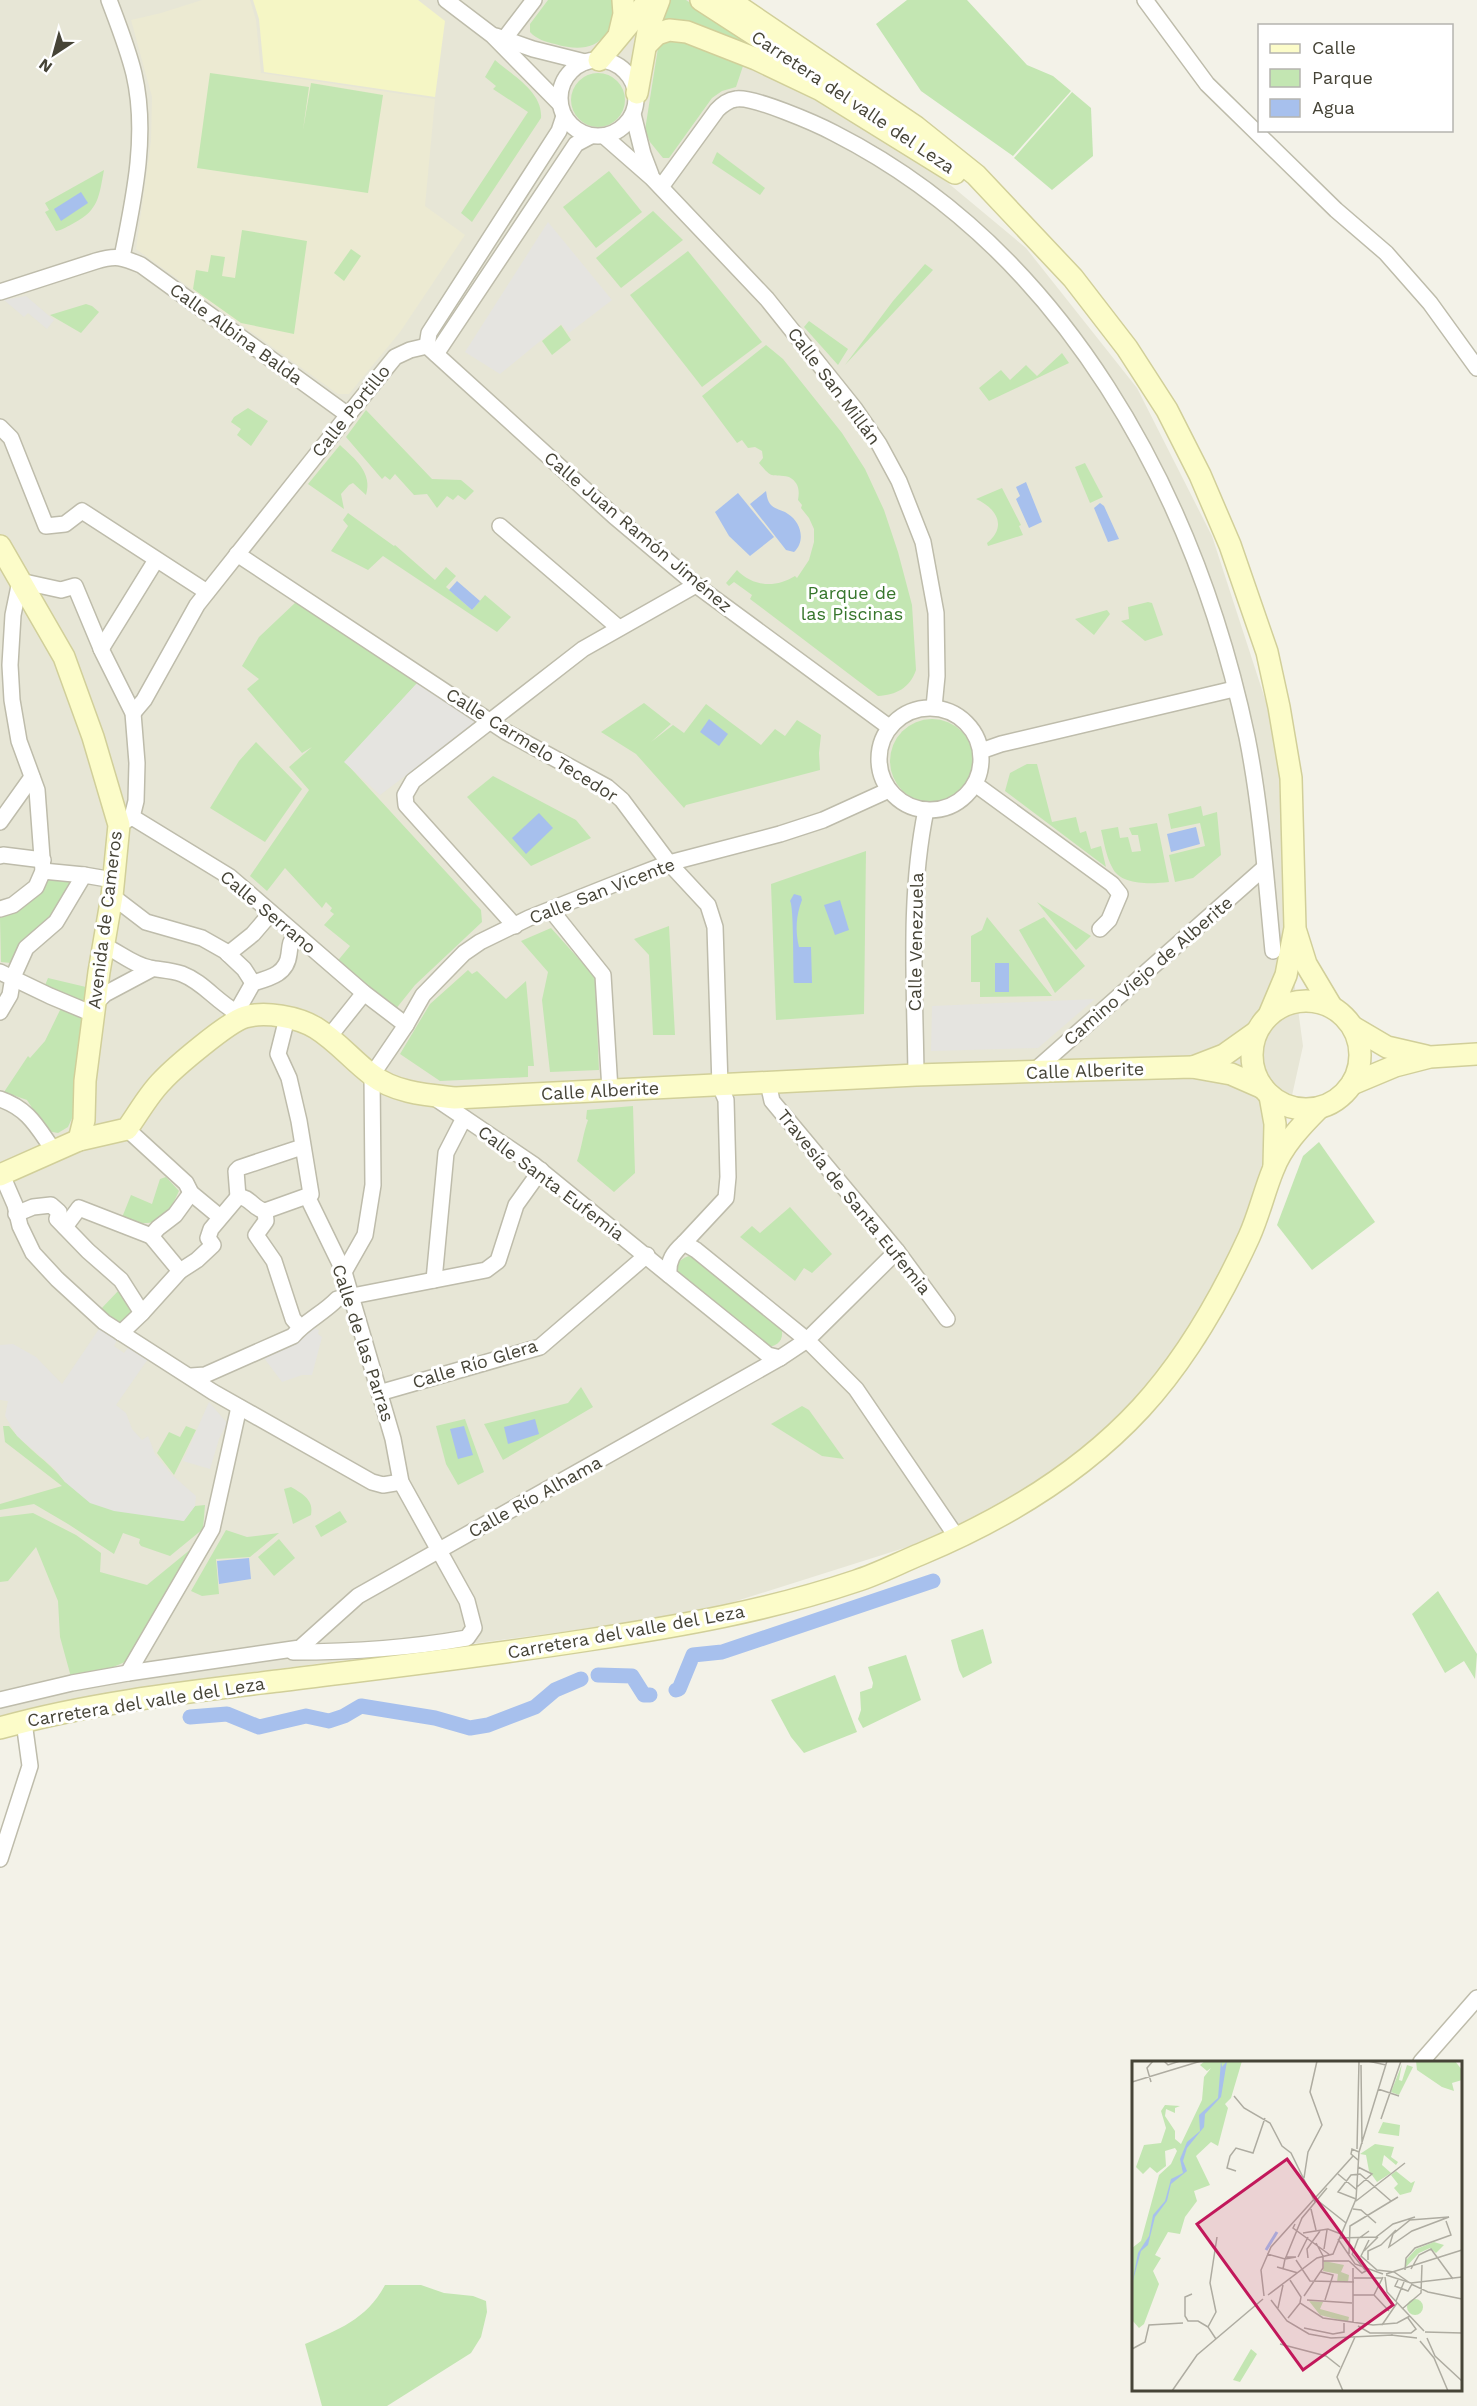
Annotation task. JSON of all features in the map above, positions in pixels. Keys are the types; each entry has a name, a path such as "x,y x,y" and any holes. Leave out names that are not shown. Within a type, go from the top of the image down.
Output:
{"main road":[{"path":"619,35 624,14 623,0"},
{"path":"592,61 619,35 649,0"},
{"path":"637,93 649,27 659,0"},
{"name":"Carretera del valle del Leza","path":"702,0 911,137 973,184 1029,231"},
{"path":"715,0 764,32 792,41"},
{"name":"Carretera del valle del Leza","path":"729,0 916,127 967,167 1073,278 1127,348 1167,410 1200,475 1230,545 1268,652 1291,778 1295,928 1286,975 1270,1013"},
{"path":"646,45 657,34 669,30 687,32 756,59 821,90 973,184"},
{"name":"Avenida de Cameros","path":"0,546 63,657 126,821 103,945 85,1081 84,1120 79,1140"},
{"name":"Carretera del valle del Leza","path":"1295,928 1306,964 1331,1006"},
{"path":"1293,1001 1312,1001 1331,1006 1353,1027 1359,1041 1361,1056 1352,1084 1343,1095 1319,1108 1293,1107 1281,1103 1267,1092 1253,1068 1251,1056 1256,1034 1270,1013 1293,1001"},
{"name":"Calle Alberite","path":"127,1129 161,1081 233,1017 259,1015 287,1018 314,1026 372,1076 387,1084 431,1095 455,1098 916,1075 1192,1068 1231,1074 1267,1092"},
{"path":"1353,1027 1387,1047 1430,1057"},
{"name":"Calle Alberite","path":"1192,1068 1224,1055 1256,1034"},
{"path":"1352,1084 1395,1066 1430,1057 1477,1054"},
{"name":"Carretera del valle del Leza","path":"1267,1092 1275,1124 1274,1166"},
{"name":"Carretera del valle del Leza","path":"1,1725 208,1689 508,1653 704,1622 858,1581 958,1539 1033,1498 1092,1453 1141,1408 1186,1351 1218,1301 1252,1232 1274,1166 1294,1134 1319,1108"},
{"path":"1,1175 79,1140 127,1129"}],"street":[{"path":"0,292 108,257 122,257 135,192 139,118 134,76 109,0"},
{"path":"446,0 499,37 562,110 575,129 598,136"},
{"path":"499,37 523,15 534,0"},
{"path":"1145,0 1207,84 1336,210 1386,253 1430,303 1477,368"},
{"path":"523,15 520,29 533,49"},
{"path":"431,350 576,144 621,129 633,114 637,93 634,82 620,66 533,49 499,37"},
{"path":"431,350 433,327 560,131 562,110 560,91 565,78 574,68 592,61"},
{"path":"657,183 726,102 738,98 751,100 818,125 868,150 909,176 955,211 1004,257 1045,302 1105,382 1154,466 1200,570 1218,622 1247,737 1273,951"},
{"name":"Calle San Millán","path":"633,114 643,154 657,183"},
{"name":"Calle San Millán","path":"598,136 657,183 767,299 855,409 879,444 899,481 923,542 936,613 937,676 934,707"},
{"name":"Calle Albina Balda","path":"122,257 141,265 348,415"},
{"name":"Calle Portillo","path":"133,713 144,700 197,605 395,357 410,350 431,350"},
{"name":"Calle Juan Ramón Jiménez","path":"431,350 614,516 696,585 889,727"},
{"path":"0,427 11,438 46,526 66,524 82,511 207,592"},
{"path":"500,526 619,628"},
{"name":"Calle Carmelo Tecedor","path":"237,554 506,732 607,787 622,800 669,863 708,905 715,927 720,1086 726,1100 728,1177 726,1198 679,1248"},
{"path":"101,650 156,560"},
{"path":"0,909 14,905 36,887 43,866 37,790 19,741 12,700 11,649 14,610 20,581 61,590 75,586 101,650 133,713 137,763 136,801 126,821"},
{"path":"515,926 406,805 405,795 413,782 583,650 696,585"},
{"path":"981,751 1001,744 1234,689"},
{"path":"934,707 951,711 965,721 976,734 981,751 981,768 975,784 966,796 940,809 926,810 906,804 889,790 882,776 879,759 882,742 889,727 902,716 917,709 934,707"},
{"path":"0,822 32,777"},
{"path":"975,784 1112,884 1120,894 1109,920 1100,929"},
{"name":"Calle San Vicente","path":"372,1076 423,995 464,953 480,942 551,910 669,863 791,831 823,820 889,790"},
{"name":"Calle Venezuela","path":"916,1075 914,930 917,865 926,810"},
{"name":"Calle Serrano","path":"126,821 230,877 295,935 406,1025"},
{"path":"0,856 84,875 113,888 146,922 202,938 228,954 244,969 253,983"},
{"name":"Camino Viejo de Alberite","path":"1032,1073 1264,868"},
{"path":"0,1012 10,995 7,974 26,948 56,922 84,875"},
{"path":"551,910 603,975 610,1090"},
{"path":"228,954 253,934 271,913"},
{"path":"7,974 50,996 94,1010 105,994 157,967 183,974 204,986 233,1017 253,983 275,976 284,969 291,940 295,935"},
{"path":"103,945 133,963 152,969"},
{"path":"329,1037 364,993"},
{"name":"Calle de las Parras","path":"279,1652 344,1651 446,1642 467,1638 474,1628 467,1601 401,1482 393,1440 344,1272 307,1196 311,1194 299,1121 289,1078 278,1054 287,1018"},
{"path":"344,1272 365,1235 374,1185 372,1076"},
{"name":"Travesía de Santa Eufemia","path":"768,1083 772,1101 897,1251 947,1318"},
{"name":"Calle Santa Eufemia","path":"431,1095 541,1170 763,1351 785,1356"},
{"path":"0,1100 13,1104 28,1114 54,1151"},
{"path":"434,1280 446,1153 464,1118"},
{"path":"127,1129 186,1183 190,1193 220,1217"},
{"path":"121,1333 180,1271 197,1260 213,1245 208,1238 211,1229 238,1197 236,1171 302,1148"},
{"path":"191,1376 205,1375 293,1336 300,1327 327,1310 337,1299 486,1270 498,1261 516,1205 541,1170"},
{"path":"1,1175 33,1253 104,1322 213,1392 372,1482 383,1485 401,1482"},
{"path":"151,1236 175,1215 190,1193"},
{"path":"238,1197 248,1198 260,1211 265,1211 307,1196"},
{"path":"16,1214 33,1207 51,1205 59,1212 57,1219 121,1280 142,1313"},
{"path":"66,1227 79,1208 151,1236 180,1271"},
{"path":"265,1211 266,1221 256,1235 274,1261 293,1319 300,1327"},
{"path":"669,1275 668,1265 679,1248"},
{"path":"650,1258 665,1260 679,1248 696,1250 807,1340 856,1389 958,1539"},
{"path":"785,1356 807,1340 897,1251"},
{"name":"Calle Río Glera","path":"380,1393 540,1347 650,1258"},
{"path":"785,1322 794,1335 795,1345 785,1356"},
{"name":"Calle Río Alhama","path":"279,1652 300,1648 358,1596 785,1356"},
{"path":"128,1673 212,1529 239,1407"},
{"path":"0,1700 128,1673 279,1652"},
{"path":"0,1859 30,1766 24,1722"},
{"path":"1422,2061 1477,1998"}],"shaded area":[{"path":"0,0 712,0 936,173 1026,248 1137,388 1212,536 1277,736 1286,921 1303,1046 1261,1235 1206,1343 1102,1457 939,1537 692,1615 170,1683 0,1736"},
{"path":"202,0 250,0 256,20 261,73 435,99 425,206 465,235 400,332 349,394 338,394 136,249 151,141 152,97 131,20"},
{"path":"548,222 612,300 569,333 561,324 500,374 465,352"},
{"path":"26,296 54,320 47,329 28,313 24,317 4,300"},
{"path":"419,681 478,721 380,795 344,762"},
{"path":"1095,999 1038,1048 931,1051 932,1006"},
{"path":"101,1326 118,1338 114,1346 124,1353 129,1346 148,1359 116,1405 126,1413 132,1429 142,1440 148,1436 155,1454 172,1475 196,1496 195,1506 184,1521 114,1511 90,1503 17,1436 5,1416 8,1401 0,1400 0,1345 13,1344 36,1357 62,1384"},
{"path":"310,1326 319,1330 318,1334 322,1337 312,1375 302,1375 282,1382 261,1354"},
{"path":"209,1402 227,1423 219,1439 210,1469 183,1461"}],"green space":[{"path":"548,0 616,0 611,25 606,34 591,46 581,48 548,42 530,32 530,24"},
{"path":"670,0 686,0 788,67 659,27"},
{"path":"907,0 967,0 1027,65 1053,76 1071,91 1013,156 921,91 876,24"},
{"path":"673,38 743,66 736,87 722,91 712,98 669,158 663,158 650,142 645,130 658,48 662,43"},
{"path":"495,60 532,92 537,100 541,118 472,222 461,213 528,112 493,89 496,86 485,77"},
{"path":"210,73 309,87 303,130 311,83 383,95 368,193 197,168"},
{"path":"598,73 608,75 617,81 623,90 625,100 623,110 617,119 608,125 598,127 588,125 579,119 573,110 571,100 573,90 579,81 588,75"},
{"path":"1072,92 1091,108 1093,156 1052,190 1014,158"},
{"path":"717,152 765,188 760,195 712,163"},
{"path":"104,170 99,195 89,213 56,231 45,212 49,210 45,203"},
{"path":"609,171 642,212 596,248 563,207"},
{"path":"653,211 683,240 621,288 596,258"},
{"path":"242,230 307,241 294,334 241,323 193,289 196,270 208,272 211,255 225,257 222,276 235,278"},
{"path":"351,249 361,256 344,281 334,273"},
{"path":"688,251 762,342 702,387 630,295"},
{"path":"925,264 933,270 845,365 893,301"},
{"path":"86,304 99,312 81,333 50,315"},
{"path":"809,321 848,349 838,365 804,327"},
{"path":"561,325 571,340 552,355 542,341"},
{"name":"Parque de las Piscinas","path":"766,345 783,359 842,433 865,469 884,510 912,605 916,670 906,686 891,694 878,696 750,599 752,595 734,582 729,586 726,583 737,570 757,583 773,584 795,576 797,578 809,560 814,542 814,529 801,508 798,489 794,481 789,477 772,475 767,472 759,463 763,458 762,451 755,447 748,448 742,440 737,443 702,396"},
{"path":"1062,353 1069,363 989,401 979,388 1001,370 1010,380 1026,365 1037,376"},
{"path":"248,408 268,421 251,446 237,435 241,429 231,422 234,417"},
{"path":"366,410 432,479 461,480 474,491 465,500 458,495 453,500 447,496 437,508 427,494 414,495 395,474 390,480 385,476 382,479 346,437"},
{"path":"340,445 365,473 368,487 366,495 353,483 349,485 341,494 344,509 308,484"},
{"path":"1085,463 1103,497 1090,503 1075,467"},
{"path":"1002,488 1021,525 1019,526 1023,535 988,546 987,543 997,530 997,518 989,507 976,499"},
{"path":"348,513 395,545 435,580 446,567 456,576 446,587 472,610 485,595 511,617 497,632 383,556 368,570 331,551 348,526 343,520"},
{"path":"296,602 419,681 345,762 481,910 482,922 415,985 395,1010 335,964 350,946 324,925 334,914 326,902 322,908 285,868 267,891 250,876 309,790 289,767 312,747 302,753 247,689 259,679 242,666 259,637"},
{"path":"1152,603 1163,635 1145,641 1121,621 1129,619 1128,607"},
{"path":"1107,610 1110,614 1094,635 1075,619"},
{"path":"644,703 671,724 651,742 673,725 684,733 706,704 761,745 775,729 785,736 797,720 821,735 820,770 686,805 684,808 636,754 601,732"},
{"path":"932,719 948,722 962,731 971,745 974,761 971,777 962,791 948,800 932,803 916,800 902,791 893,777 890,761 893,745 902,731 916,722"},
{"path":"256,742 302,789 265,842 210,808 239,761"},
{"path":"1027,764 1037,764 1052,822 1076,817 1080,833 1086,831 1091,849 1101,846 1106,867 1005,791 1010,773"},
{"path":"493,776 576,820 591,838 531,866 467,797"},
{"path":"1201,806 1203,816 1217,812 1221,855 1193,878 1175,882 1169,855 1205,846 1200,823 1171,829 1168,814"},
{"path":"1157,823 1169,882 1137,882 1122,878 1110,863 1101,830 1118,827 1120,838 1128,837 1132,852 1141,851 1138,835 1132,835 1129,828"},
{"path":"866,851 864,1014 776,1020 771,884"},
{"path":"46,875 77,880 52,919 22,942 11,963 1,962 0,918 18,910"},
{"path":"1037,902 1091,936 1076,950"},
{"path":"987,917 1052,996 980,997 980,982 971,982 971,936 982,930"},
{"path":"1044,917 1085,966 1055,993 1019,930"},
{"path":"669,926 675,1035 653,1035 649,955 634,939"},
{"path":"551,928 595,977 599,1070 550,1072 542,1000 548,972 521,941"},
{"path":"468,970 472,974 477,971 506,999 526,981 534,1066 528,1066 528,1077 440,1081 400,1054 430,1004"},
{"path":"48,978 86,987 73,1116 68,1127 58,1133 47,1131 27,1100 4,1092 28,1056 30,1058 45,1041 62,1006 41,995"},
{"path":"633,1106 635,1173 614,1192 577,1161 588,1120 586,1119 587,1110"},
{"path":"1319,1142 1375,1222 1312,1270 1277,1225 1303,1156"},
{"path":"166,1177 179,1191 163,1217 150,1223 121,1220 131,1195 152,1204 160,1179"},
{"path":"790,1207 832,1254 812,1273 804,1268 795,1281 740,1237 752,1226 760,1233"},
{"path":"689,1256 701,1260 781,1327 782,1335 779,1342 774,1346 765,1347 678,1281 677,1265"},
{"path":"120,1289 137,1310 121,1326 100,1310"},
{"path":"581,1387 593,1407 503,1460 484,1424 568,1403"},
{"path":"802,1406 809,1410 844,1459 822,1456 771,1424"},
{"path":"465,1419 484,1472 458,1485 446,1464 436,1426"},
{"path":"3,1426 9,1426 65,1482 183,1521 195,1506 205,1505 203,1529 170,1556 141,1546 140,1539 123,1533 114,1554 34,1504 0,1510 0,1504 62,1486 5,1442"},
{"path":"186,1426 196,1430 174,1475 157,1453 169,1432 180,1437"},
{"path":"291,1487 307,1498 311,1505 311,1515 293,1524 284,1489"},
{"path":"340,1511 347,1522 321,1537 315,1526"},
{"path":"33,1513 76,1535 101,1553 100,1572 147,1585 202,1540 127,1661 100,1673 71,1677 60,1637 58,1601 36,1547 8,1581 0,1582 0,1517"},
{"path":"226,1530 247,1537 279,1533 250,1557 216,1559 219,1594 202,1596 191,1591"},
{"path":"279,1539 295,1558 274,1576 258,1557"},
{"path":"1438,1591 1477,1654 1475,1679 1464,1661 1445,1673 1412,1614"},
{"path":"983,1629 992,1663 963,1678 951,1640"},
{"path":"906,1655 921,1700 863,1728 858,1719 861,1710 860,1692 872,1688 873,1683 868,1667"},
{"path":"835,1675 857,1732 804,1753 791,1737 771,1700"},
{"path":"385,2285 421,2285 444,2293 473,2296 486,2301 487,2312 481,2337 471,2353 387,2406 322,2406 305,2344 351,2322 370,2307"}],"sand":[{"path":"253,0 418,0 445,21 435,97 264,72 259,19"}],"water":[{"path":"81,192 88,203 61,221 54,209"},
{"path":"1026,482 1042,522 1029,528 1016,499 1020,496 1016,487"},
{"path":"766,491 771,505 792,517 799,527 800,543 794,552 786,550 750,504"},
{"path":"738,493 774,537 750,556 729,536 715,512"},
{"path":"1100,503 1104,506 1119,539 1108,542 1094,508"},
{"path":"457,581 480,601 472,610 449,590"},
{"path":"709,719 728,734 719,746 700,732"},
{"path":"539,813 553,828 526,854 512,838"},
{"path":"1196,827 1200,844 1171,852 1167,834"},
{"path":"794,894 801,896 802,900 797,917 797,935 799,947 811,947 812,983 794,983 790,901"},
{"path":"840,900 849,930 835,935 824,905"},
{"path":"995,963 1009,963 1009,992 995,992"},
{"path":"535,1419 539,1434 508,1444 504,1427"},
{"path":"464,1426 473,1455 458,1459 450,1429"},
{"path":"249,1558 251,1579 219,1584 217,1561"}],"waterway":[{"path":"676,1690 679,1689 693,1655 722,1652 933,1581"},
{"path":"598,1675 632,1676 644,1695 650,1695"},
{"path":"190,1717 227,1714 259,1727 306,1716 329,1721 344,1716 361,1706 435,1718 470,1728 488,1725 535,1707 555,1690 581,1679"}]}
